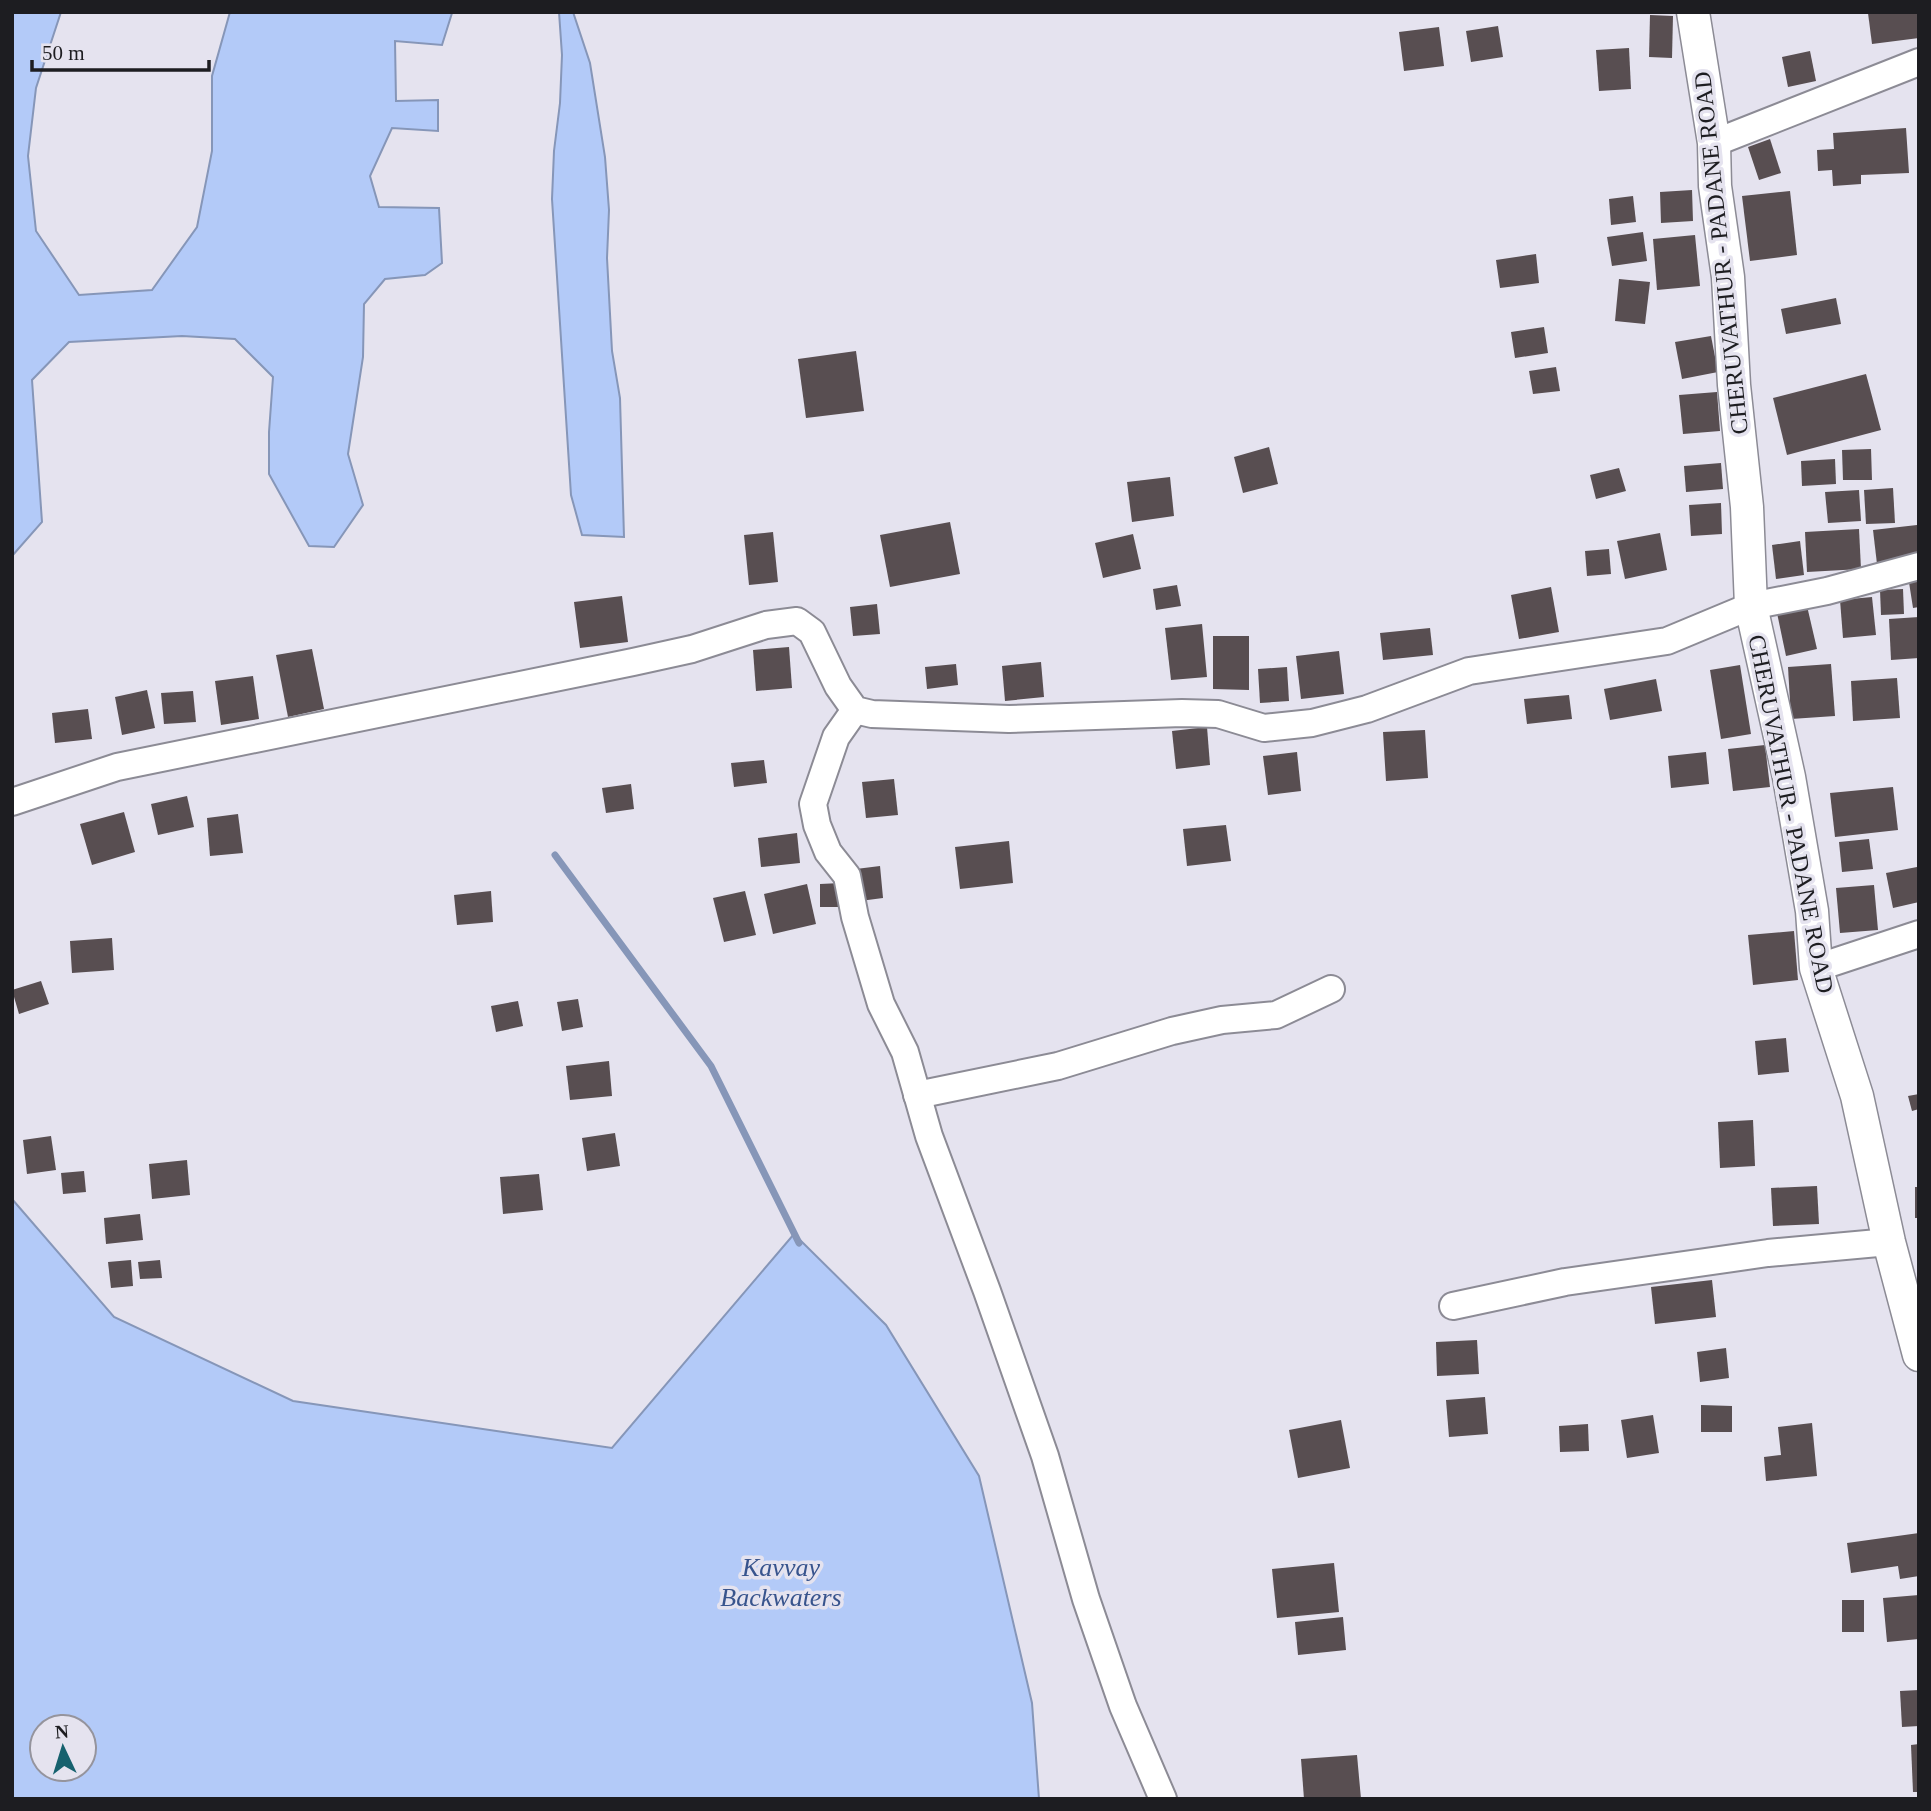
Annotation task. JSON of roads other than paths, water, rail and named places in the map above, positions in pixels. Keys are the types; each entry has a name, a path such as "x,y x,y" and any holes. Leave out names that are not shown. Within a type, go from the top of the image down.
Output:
{"main road":[{"name":"CHERUVATHUR - PADANE ROAD","path":"1693,12 1714,143 1715,186 1728,277 1734,385 1747,507 1751,606 1790,776 1812,911 1816,968 1857,1096 1889,1242 1919,1355"}],"street":[{"path":"1714,143 1919,62"},
{"path":"12,802 117,767 633,662 692,649 766,625 797,621 812,632 838,686 855,710 884,715 1009,719 1218,714 1264,728 1300,724 1367,709 1469,671 1667,641 1751,606 1919,566"},
{"path":"855,710 836,737 813,804 817,825 828,852 847,876 855,917 881,1004 905,1052 929,1136 1045,1456 1086,1599 1123,1706 1163,1799"},
{"path":"1816,968 1919,934"},
{"path":"917,1095 1058,1066 1172,1031 1222,1020 1276,1015 1331,989"},
{"path":"1453,1306 1565,1282 1768,1253 1889,1242"}],"water":[{"path":"12,12 61,12 36,88 28,156 36,231 79,295 152,290 197,227 212,151 212,76 230,12 452,13 442,45 395,41 396,101 438,100 438,131 392,128 370,176 379,207 439,208 442,263 425,275 385,279 364,304 363,357 348,454 363,505 334,547 309,546 269,474 273,377 235,339 182,336 69,342 32,380 42,522 12,556"},
{"path":"559,12 573,12 590,63 605,157 609,210 607,258 612,351 620,398 624,537 582,535 571,495 552,199 562,55"},
{"name":"Kavvay Backwaters","path":"12,1199 114,1317 293,1401 612,1448 794,1234 886,1325 979,1476 1032,1703 1039,1799 12,1799"}],"waterway":[{"path":"555,855 711,1066 799,1243"}]}
